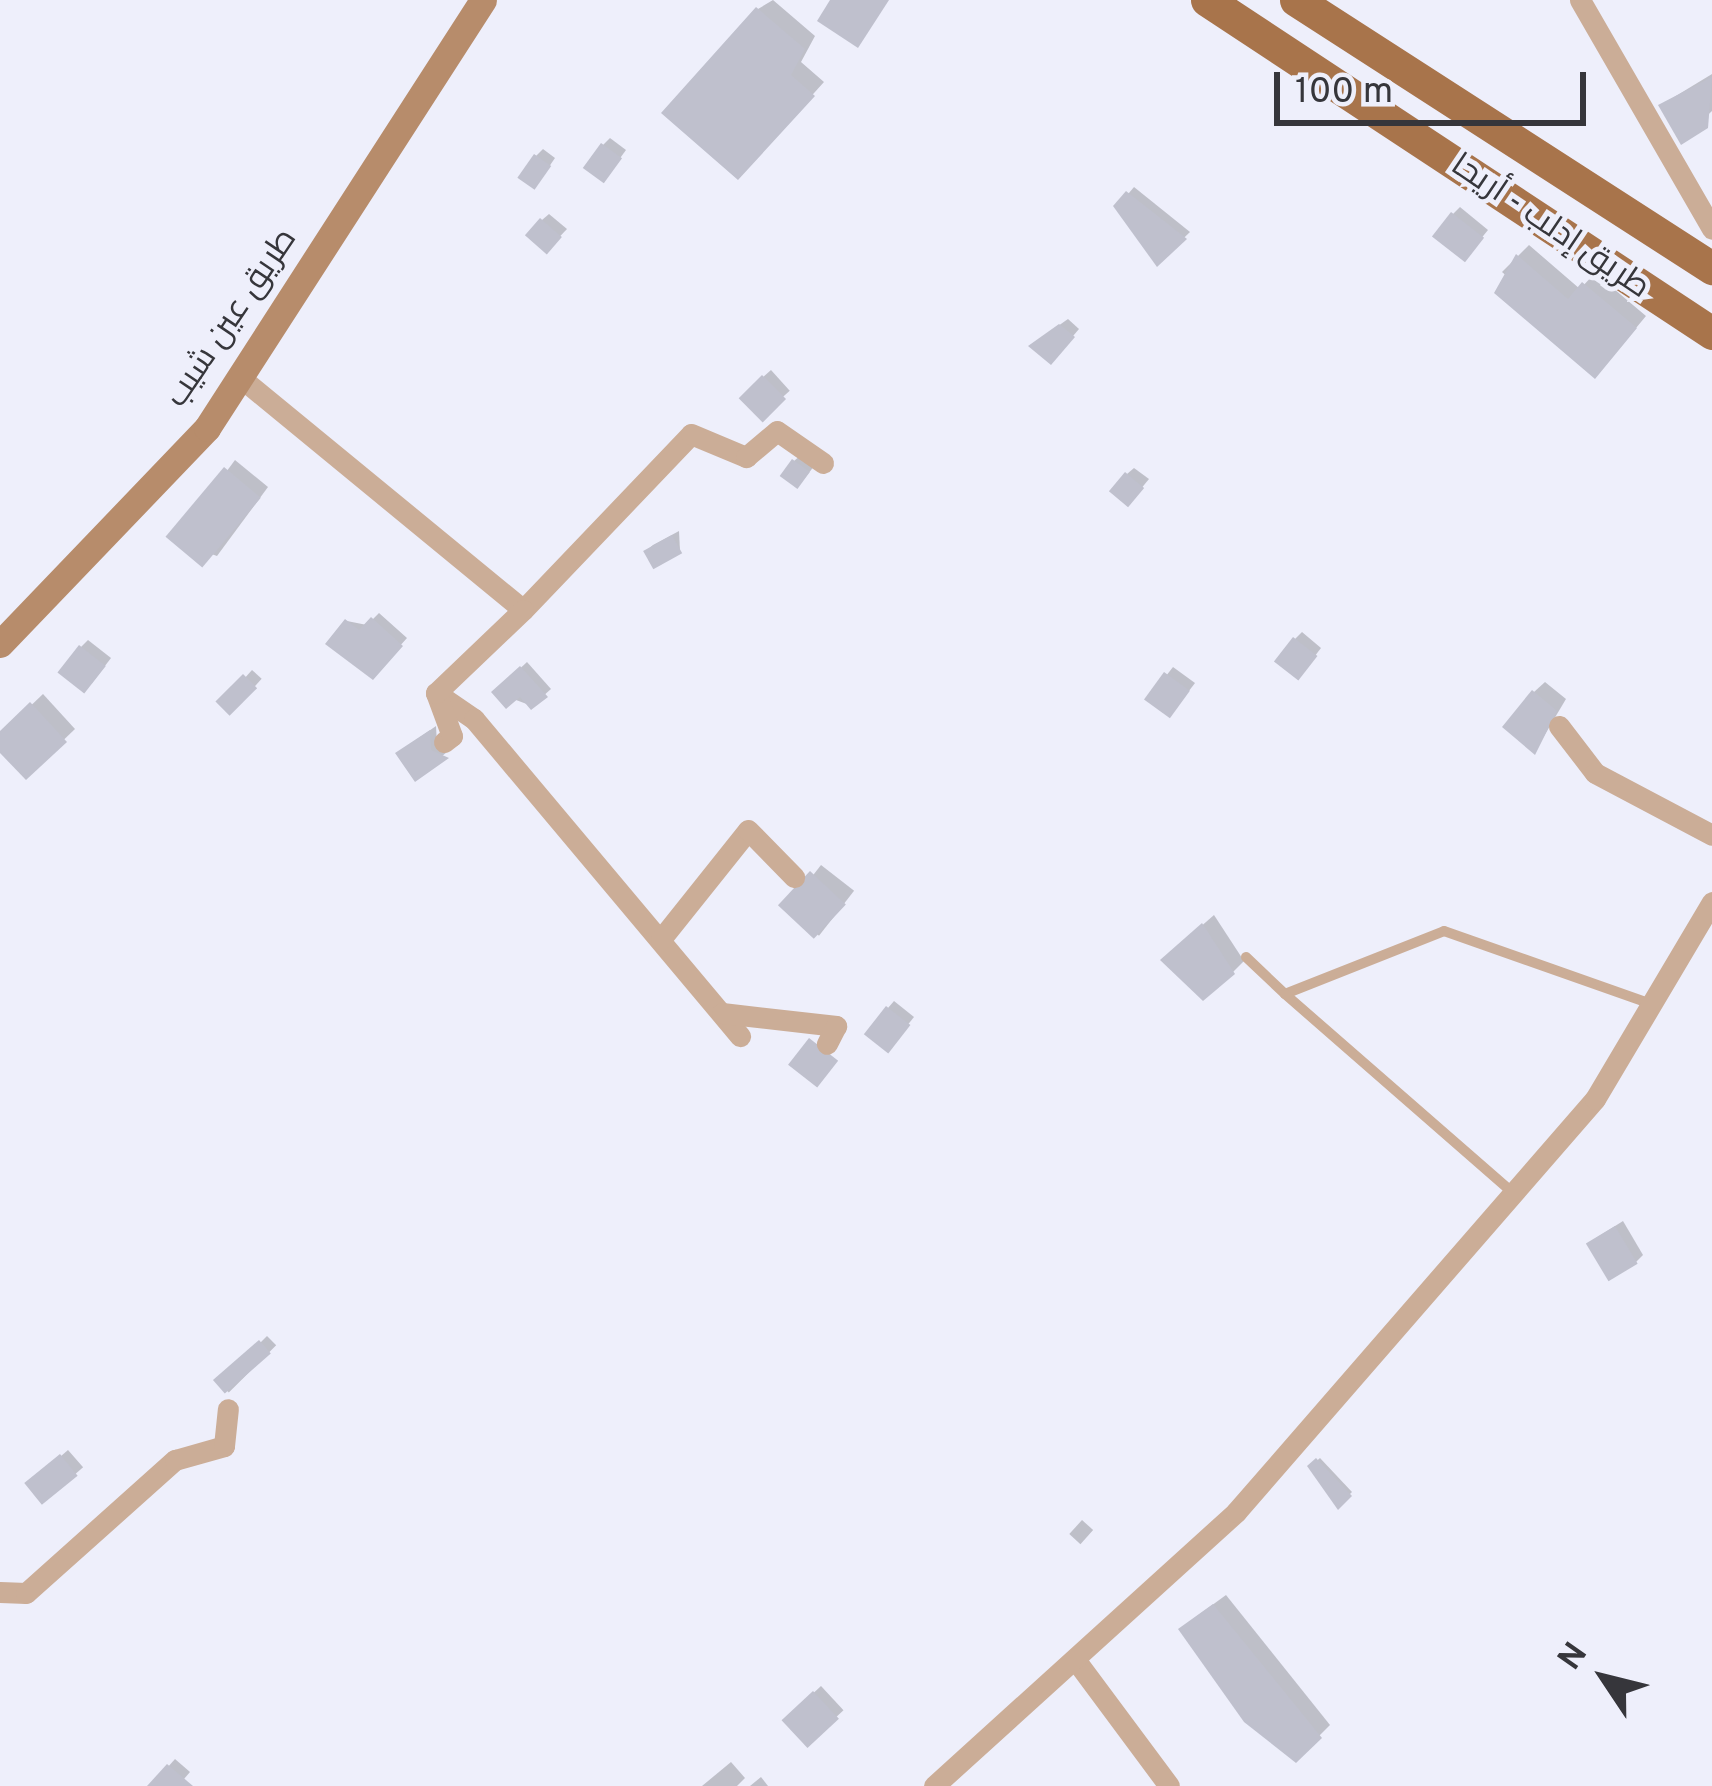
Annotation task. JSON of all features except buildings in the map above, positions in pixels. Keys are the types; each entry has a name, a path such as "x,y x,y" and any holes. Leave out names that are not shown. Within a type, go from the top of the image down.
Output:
{"main road":[{"name":"طريق عين شيب","path":"0,644 208,428 483,0"},
{"name":"طريق إدلب - أريحا","path":"1208,0 1712,333"},
{"name":"طريق إدلب - أريحا","path":"1296,0 1712,268"}],"street":[{"path":"1580,0 1712,229"},
{"path":"241,378 523,610"},
{"path":"436,693 523,610 691,434 746,457 777,431 823,463"},
{"path":"436,693 452,736 444,742"},
{"path":"436,693 474,718 740,1036"},
{"path":"1559,726 1595,773 1712,835"},
{"path":"661,939 748,830 794,877"},
{"path":"934,1786 1076,1662 1131,1598 1236,1512 1595,1099 1712,902"},
{"path":"722,1013 836,1026 827,1044"},
{"path":"0,1592 26,1593 175,1460 224,1446 228,1409"},
{"path":"1076,1662 1169,1786"}],"lane":[{"path":"1285,994 1444,931 1654,1005"},
{"path":"1246,957 1513,1192"}]}
